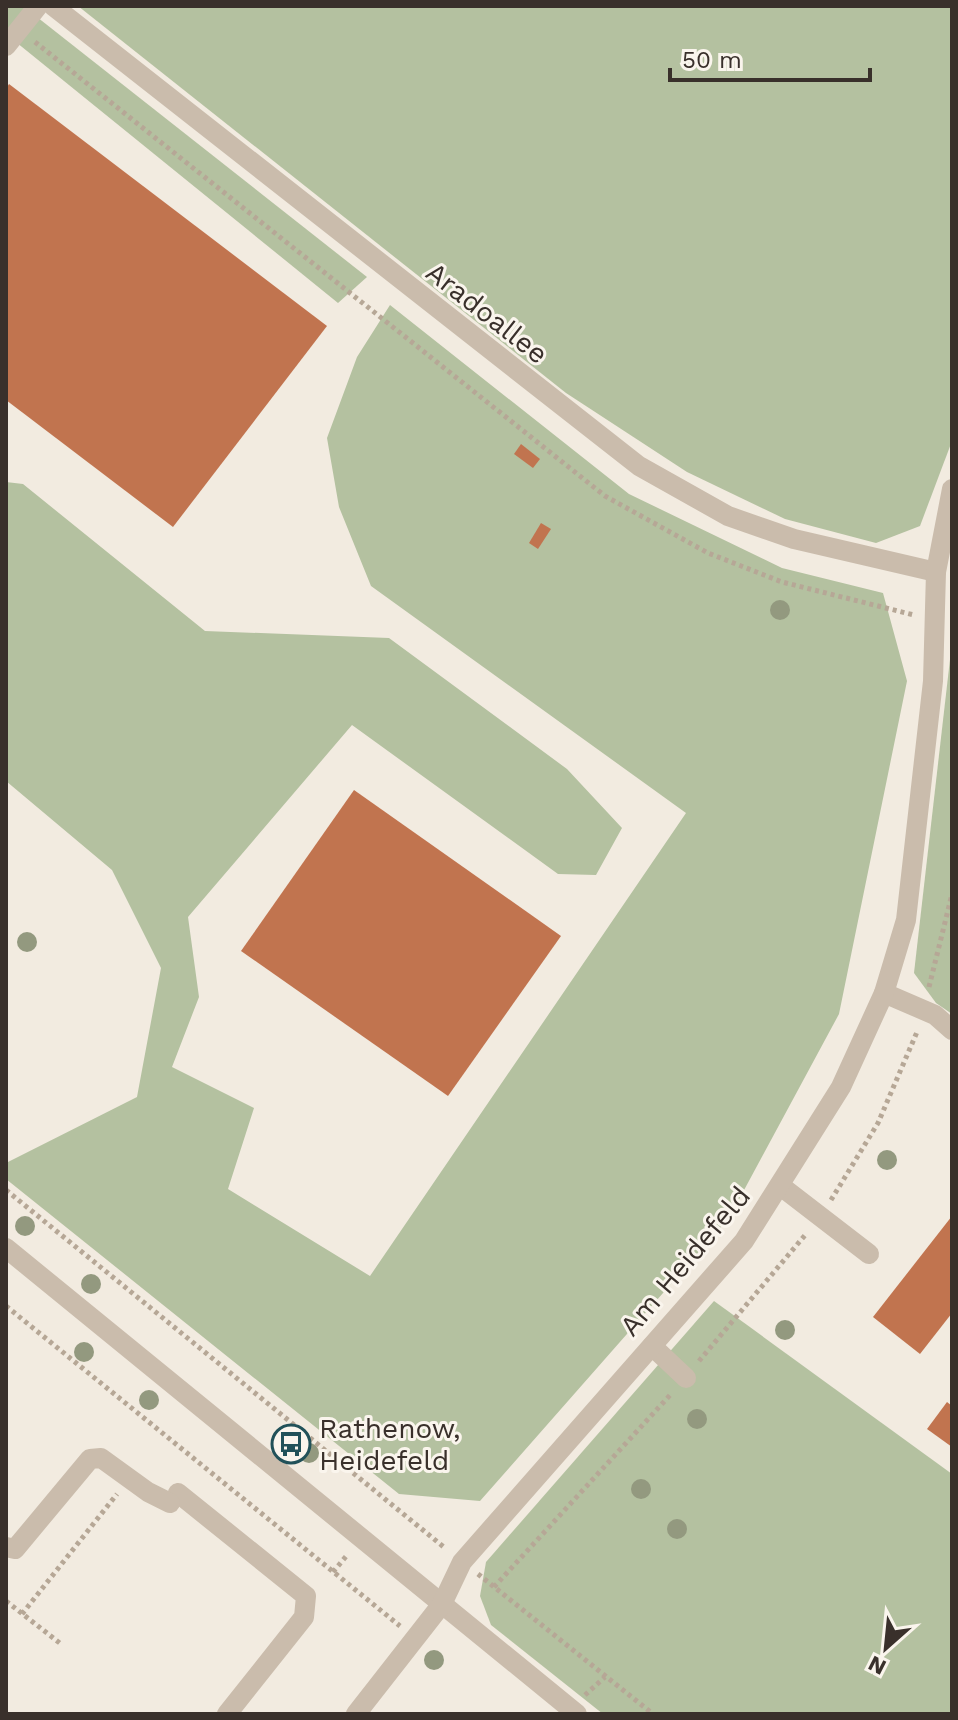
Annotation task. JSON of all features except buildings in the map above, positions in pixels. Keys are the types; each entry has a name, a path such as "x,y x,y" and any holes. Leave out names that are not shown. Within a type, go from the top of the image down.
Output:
{"street":[{"path":"6,46 38,6"},
{"name":"Aradoallee","path":"53,6 639,466 728,516 794,539 936,572"},
{"name":"Am Heidefeld","path":"356,1714 442,1604 462,1562 744,1241 782,1187 841,1087 884,993 906,920 943,680 933,620 936,572 952,489"},
{"path":"884,993 935,1015 952,1030"},
{"path":"782,1187 869,1254"},
{"path":"6,1248 577,1714"},
{"path":"652,1346 686,1378"},
{"path":"6,1547 15,1549 90,1459 101,1458 130,1478 174,1498 306,1596 304,1617 227,1714"}],"path":[{"path":"19,30 605,496 708,553 782,582 933,620"},
{"path":"6,1190 653,1714"},
{"path":"6,1306 416,1640"},
{"path":"22,1614 130,1478"},
{"path":"6,1601 61,1644"}],"green space":[{"path":"6,6 23,6 367,277 338,303 6,34"},
{"path":"78,6 952,6 952,441 920,526 876,543 785,519 687,472 566,393"},
{"path":"390,305 629,494 782,568 883,593 907,681 839,1014 729,1218 480,1501 399,1494 6,1179 6,1163 137,1097 161,968 112,870 6,781 6,482 23,484 205,631 389,638 567,769 622,828 596,875 558,874 352,725 188,917 199,997 172,1067 254,1108 228,1189 370,1276 686,813 371,586 339,507 327,438 357,357"},
{"path":"952,642 952,1014 936,1003 914,973"},
{"path":"714,1301 952,1474 952,1714 603,1714 491,1625 480,1596 486,1562"}],"place":[{"name":"Rathenow, Heidefeld","path":"291,1444"}]}
